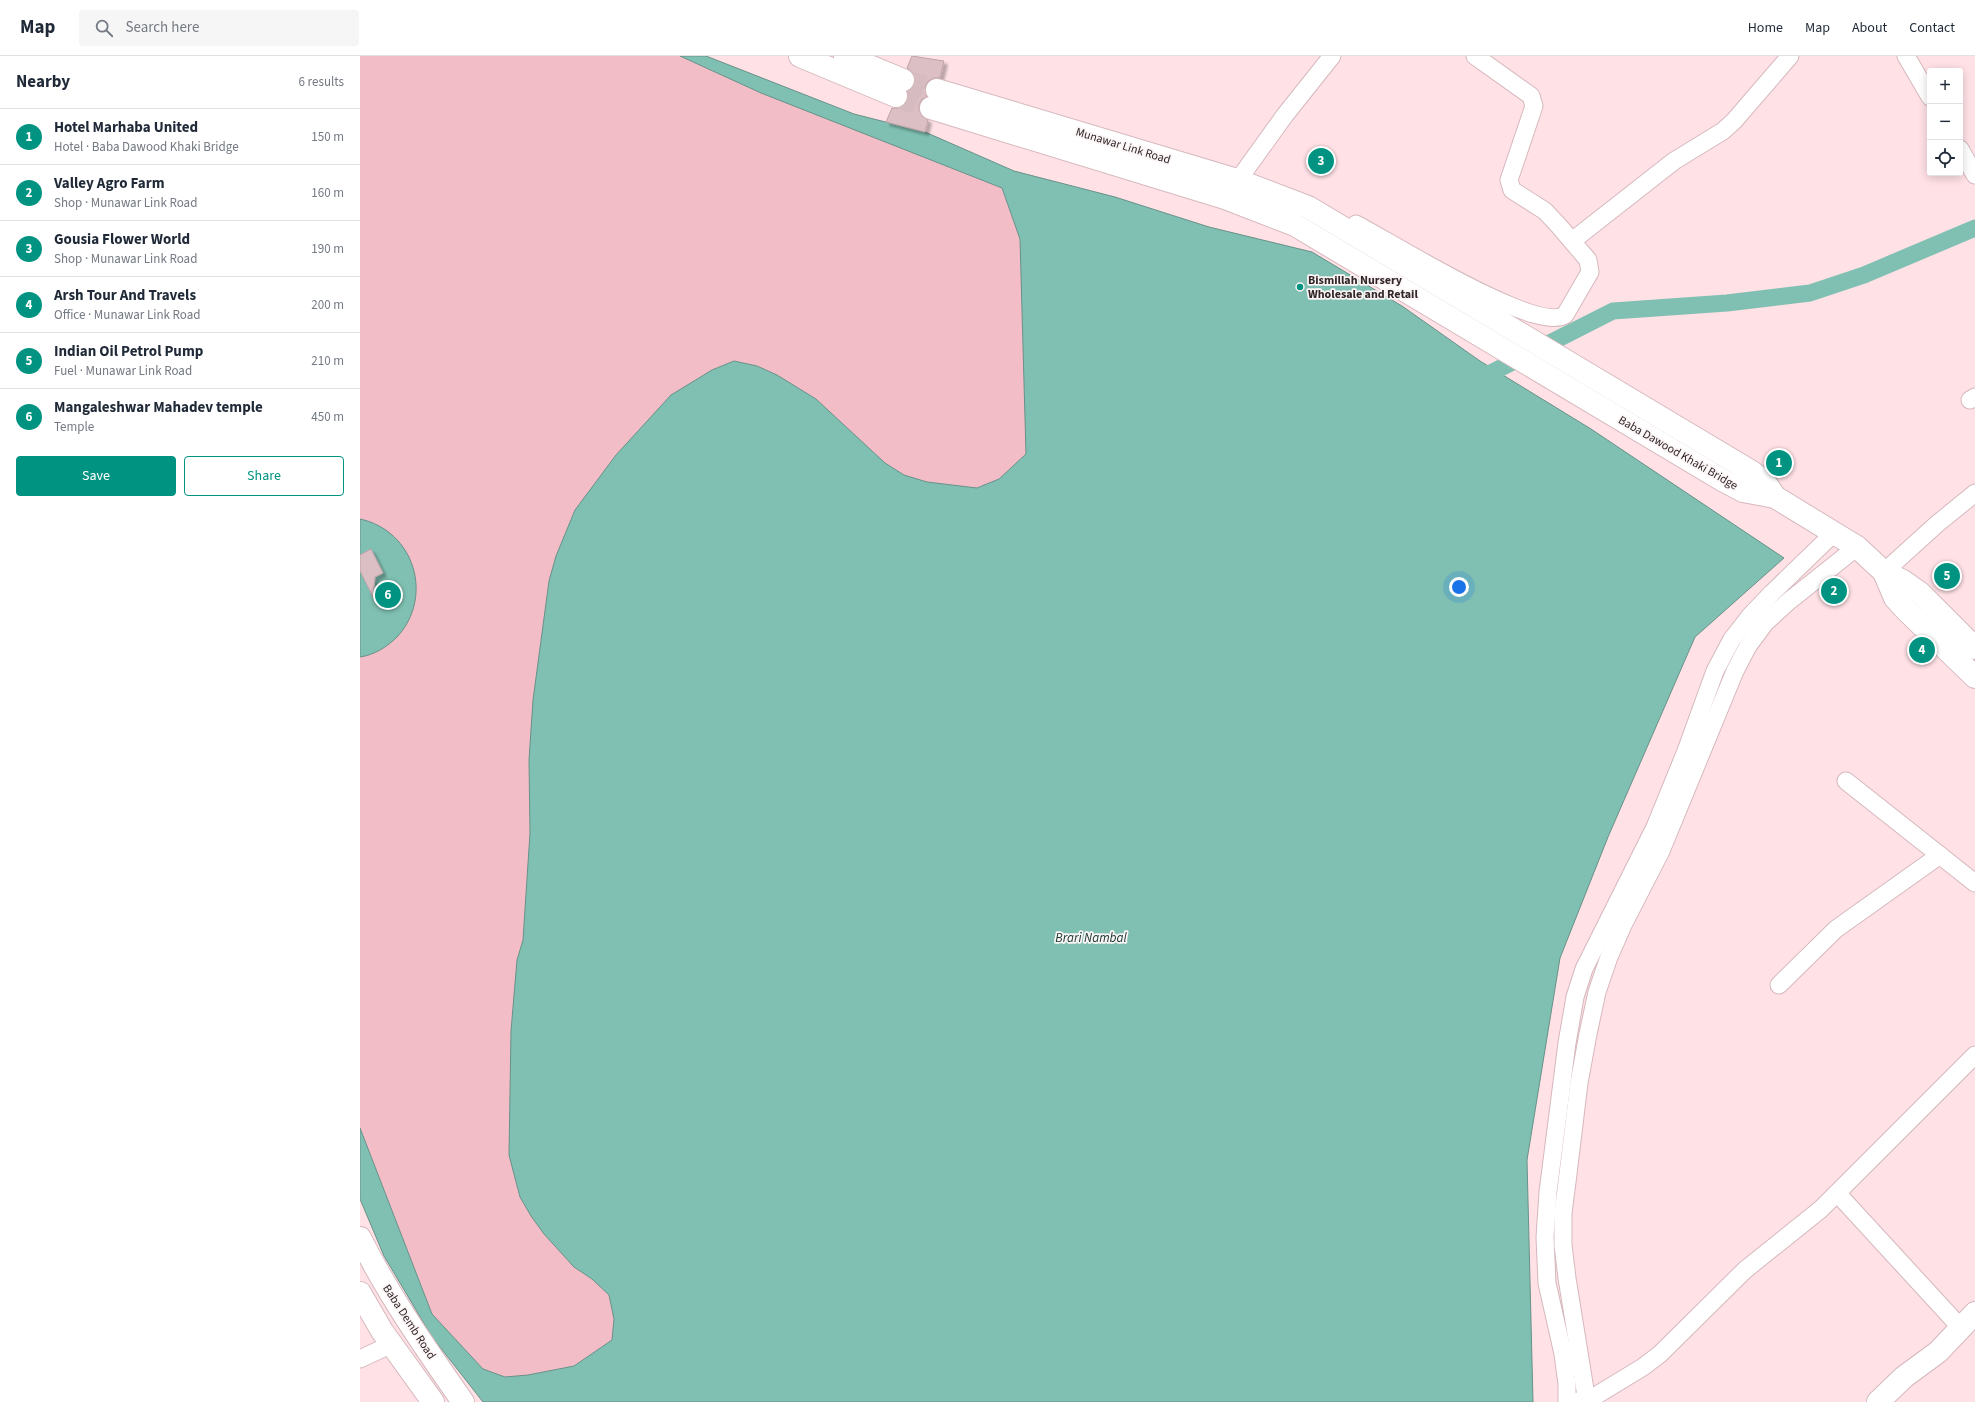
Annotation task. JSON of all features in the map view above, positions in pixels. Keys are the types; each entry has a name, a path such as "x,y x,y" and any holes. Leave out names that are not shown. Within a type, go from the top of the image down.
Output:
{"main road":[{"path":"800,56 900,88 846,56"},
{"name":"Munawar Link Road","path":"1295,225 1225,198 934,99 1237,180 1301,204"},
{"name":"Baba Dawood Khaki Bridge","path":"1301,204 1735,461 1765,482 1775,497"},
{"name":"Baba Dawood Khaki Bridge","path":"1295,225 1724,481 1744,491 1775,497"},
{"path":"1775,497 1857,547 1884,572 1903,581 1920,593 1973,642"},
{"path":"1884,572 1895,598 1975,677"},
{"name":"Baba Demb Road","path":"360,1238 374,1267 422,1343 463,1402"},
{"name":"Baba Demb Road","path":"360,1293 392,1344 433,1402"},
{"path":"1878,1402 1904,1378 1938,1352 1968,1320"}],"street":[{"path":"1225,198 1237,180 1332,56"},
{"path":"1301,204 1315,202 1467,286 1514,309 1554,319 1565,315 1590,272 1588,260 1545,211 1512,190 1509,185 1509,180 1534,106 1531,96 1475,56"},
{"path":"1572,241 1674,161 1723,131 1734,121 1790,56"},
{"path":"1906,56 1927,92"},
{"path":"1963,154 1975,175"},
{"path":"1884,572 1937,524 1975,493"},
{"path":"1834,533 1750,616 1732,639 1715,670 1686,751 1655,827 1584,969 1575,997 1562,1080 1548,1192 1545,1258 1547,1283 1567,1384 1567,1402 1587,1402 1643,1367 1660,1354 1745,1270 1784,1240 1837,1193 1975,1055"},
{"path":"1587,1402 1567,1278 1563,1245 1563,1213 1579,1083 1597,992 1623,925 1661,851 1735,671 1748,646 1765,623 1789,601 1857,547"},
{"path":"1846,781 1975,883"},
{"path":"1779,985 1836,929 1940,855"},
{"path":"1562,1080 1579,1083"},
{"path":"1837,1193 1968,1320"},
{"path":"360,1359 392,1344"}],"shaded area":[{"name":"Brari Nambal","path":"360,56 706,56 854,114 925,132 1014,171 1115,197 1209,227 1312,252 1402,306 1480,361 1591,429 1784,558 1695,637 1608,837 1560,958 1527,1160 1533,1402 483,1402 432,1337 384,1256 360,1199"}],"water":[{"name":"Brari Nambal","path":"680,56 706,56 854,114 925,132 1014,171 1115,197 1209,227 1312,252 1402,306 1480,361 1591,429 1784,558 1695,637 1608,837 1560,958 1527,1160 1533,1402 483,1402 432,1337 384,1256 360,1199 360,1128 432,1314 483,1369 505,1377 528,1375 574,1366 612,1340 614,1319 609,1295 592,1279 574,1267 544,1234 531,1216 520,1197 509,1155 511,1031 517,960 523,940 530,833 529,760 533,700 549,581 556,556 575,510 616,455 671,395 712,370 734,361 757,366 777,375 816,399 885,463 904,475 927,482 977,488 999,479 1026,454 1020,239 1002,188 761,93"},
{"path":"360,519 379,526 394,537 406,551 413,568 416,585 415,603 408,621 397,637 380,650 360,657"}],"building":[{"path":"912,56 944,61 940,78 934,78 928,81 925,87 927,97 922,99 919,105 919,110 922,116 928,120 925,132 886,122 892,108 903,106 907,101 907,91 915,84 913,73 907,68"},
{"path":"371,549 383,573 375,577 373,597 360,571 360,555"}],"waterway":[{"path":"1475,381 1613,311 1727,303 1810,293 1864,275 1975,228"}],"tunnel":[{"path":"903,80 937,90"},
{"path":"896,96 931,108"}],"place":[{"name":"Gousia Flower World","path":"1321,161"},
{"name":"Bismillah Nursery Wholesale and Retail","path":"1300,287"},
{"name":"Hotel Marhaba United","path":"1779,463"},
{"name":"Indian Oil Petrol Pump","path":"1947,576"},
{"name":"Valley Agro Farm","path":"1834,591"},
{"name":"Mangaleshwar Mahadev temple","path":"388,595"},
{"name":"Arsh Tour And Travels","path":"1922,650"}]}
